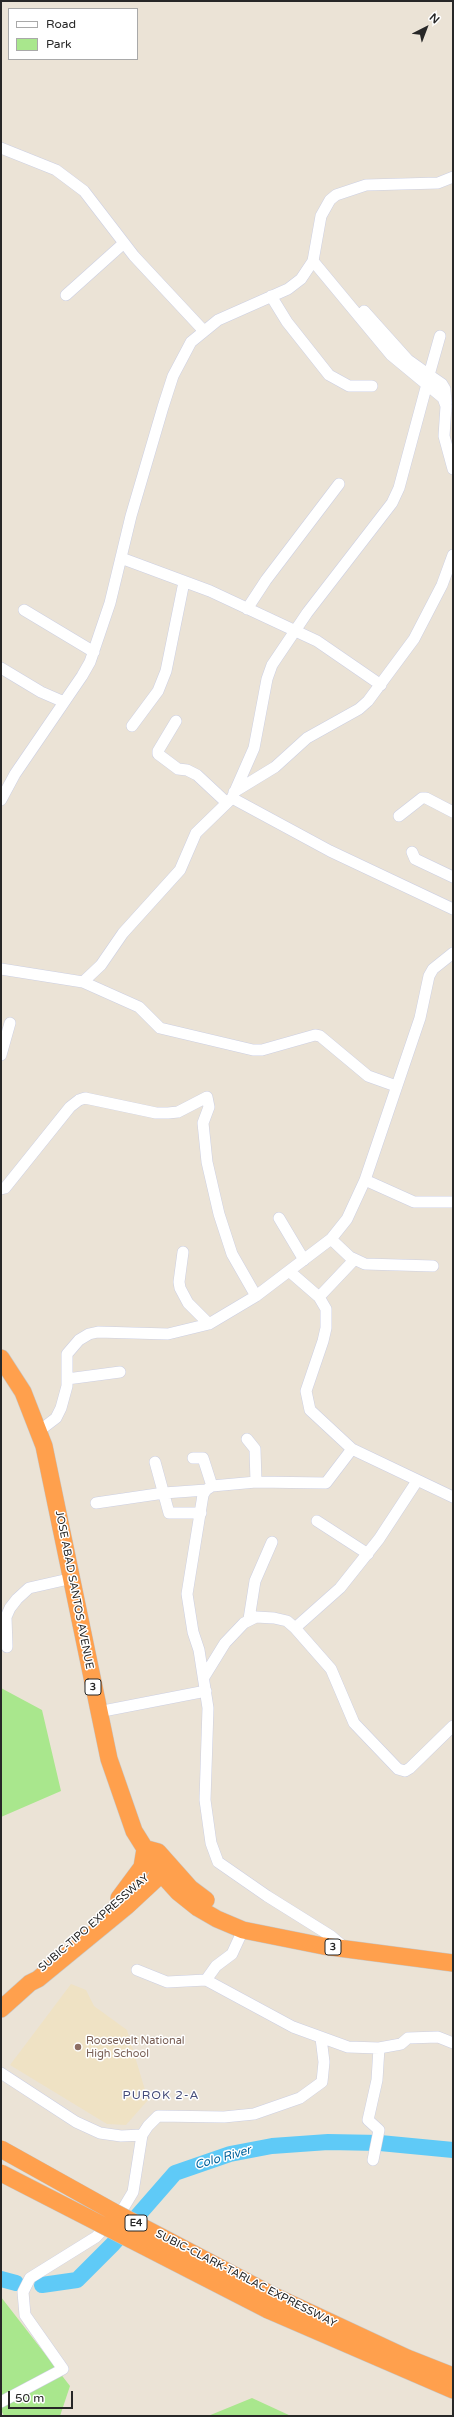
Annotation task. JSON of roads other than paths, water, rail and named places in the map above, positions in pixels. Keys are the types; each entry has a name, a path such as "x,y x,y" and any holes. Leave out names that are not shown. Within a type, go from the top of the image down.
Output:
{"highway":[{"name":"JOSE ABAD SANTOS AVENUE","path":"1,1358 23,1392 39,1431 48,1465 98,1712 109,1759 134,1831 159,1871"},
{"name":"3","path":"145,1849 158,1852 184,1890 217,1919 243,1930 346,1949 453,1963"},
{"path":"123,1902 142,1867 145,1849"},
{"path":"123,1902 164,1891 184,1890 180,1883 170,1874 159,1871"},
{"name":"SUBIC-TIPO EXPRESSWAY","path":"1,2009 30,1983 34,1975 123,1902 144,1877 159,1871"},
{"name":"3","path":"184,1890 225,1913 277,1936"},
{"name":"SUBIC-CLARK-TARLAC EXPRESSWAY","path":"1,2149 121,2215 270,2302 453,2376"},
{"name":"SUBIC-CLARK-TARLAC EXPRESSWAY","path":"1,2173 453,2390"}],"street":[{"path":"1,148 19,157 44,164 68,178 84,191 124,243 203,330"},
{"path":"1,800 15,774 82,676 94,652 110,603 131,516 170,384 191,342 203,330 230,313 296,284 306,273 313,261 321,216 325,207 336,195 366,185 438,183 453,177"},
{"path":"66,295 124,243"},
{"path":"313,261 391,356 428,380"},
{"path":"271,296 287,322 329,375 349,386 372,386"},
{"path":"358,303 408,360 428,380 446,406 448,437 453,469"},
{"path":"231,798 254,748 267,679 272,666 295,631 392,503 399,488 440,336"},
{"path":"247,609 266,580 339,484"},
{"path":"83,982 100,965 123,933 180,870 196,833 231,798 275,767 307,738 320,729 359,709 381,684 414,639 442,585 453,555"},
{"path":"121,558 184,582 295,631 336,652 381,684"},
{"path":"132,726 158,691 166,671 184,582"},
{"path":"24,610 94,652"},
{"path":"1,668 41,692 64,702"},
{"path":"176,720 158,751 158,754 178,770 187,770 197,775 231,798 330,851 453,909"},
{"path":"399,816 422,798 426,798 453,812"},
{"path":"412,852 415,859 453,877"},
{"path":"39,1431 56,1418 65,1396 68,1354 79,1340 89,1334 98,1332 168,1334 209,1324 256,1296 331,1239 347,1219 365,1180 420,1018 429,976 433,969 453,953"},
{"path":"1,969 83,982 139,1007 160,1028 253,1050 262,1050 315,1035 320,1036 368,1076 396,1086"},
{"path":"1,1055 10,1023"},
{"path":"1,1189 5,1188 66,1112 79,1100 85,1098 156,1113 168,1113 178,1112 207,1097 209,1107 202,1122 207,1162 218,1214 232,1254 256,1296"},
{"path":"365,1180 414,1202 453,1202"},
{"path":"279,1218 304,1260"},
{"path":"331,1239 354,1260 365,1264 433,1266"},
{"path":"183,1252 180,1273 180,1288 188,1302 209,1324"},
{"path":"319,1297 354,1260"},
{"path":"289,1271 319,1297 326,1309 326,1328 307,1386 306,1400 316,1416 352,1449 453,1497"},
{"path":"67,1379 120,1372"},
{"path":"247,1438 255,1449 256,1482"},
{"path":"96,1504 164,1492 256,1482 326,1483 333,1477 352,1449"},
{"path":"193,1458 203,1458 209,1488 201,1513 187,1594 193,1632 199,1650 206,1691 209,1723 204,1776 205,1800 211,1843 218,1862 266,1896 331,1936 346,1949"},
{"path":"155,1462 169,1513 201,1513"},
{"path":"295,1628 330,1599 368,1554 417,1481"},
{"path":"317,1521 368,1554"},
{"path":"249,1620 255,1580 272,1542"},
{"path":"7,1647 6,1616 17,1599 29,1588 72,1578"},
{"path":"204,1676 225,1643 249,1620 256,1617 274,1618 287,1621 295,1628 331,1669 354,1723 398,1769 404,1771 410,1768 453,1726"},
{"path":"98,1712 206,1691"},
{"path":"206,1980 216,1966 232,1954 243,1930"},
{"path":"137,1970 168,1982 206,1980 218,1985 261,2012 321,2038 348,2047 379,2048 400,2044 408,2038 438,2037 453,2043"},
{"path":"1,2402 63,2369 24,2315 22,2292 30,2278 96,2237 124,2207 133,2192 142,2135 158,2116 224,2117 254,2114 300,2098 322,2082 324,2062 321,2038"},
{"path":"374,2158 380,2130 368,2120 377,2080 379,2048"},
{"path":"1,2072 76,2122 100,2133 121,2136 142,2135"}],"waterway":[{"name":"Colo River","path":"42,2285 77,2280 113,2244 175,2173 230,2154 272,2146 328,2142 380,2143 453,2150"},
{"name":"Colo River","path":"1,2279 16,2283"}],"place":[{"name":"Roosevelt National High School","path":"78,2047"}],"district":[{"name":"PUROK 2-A","path":"161,2096"}]}
